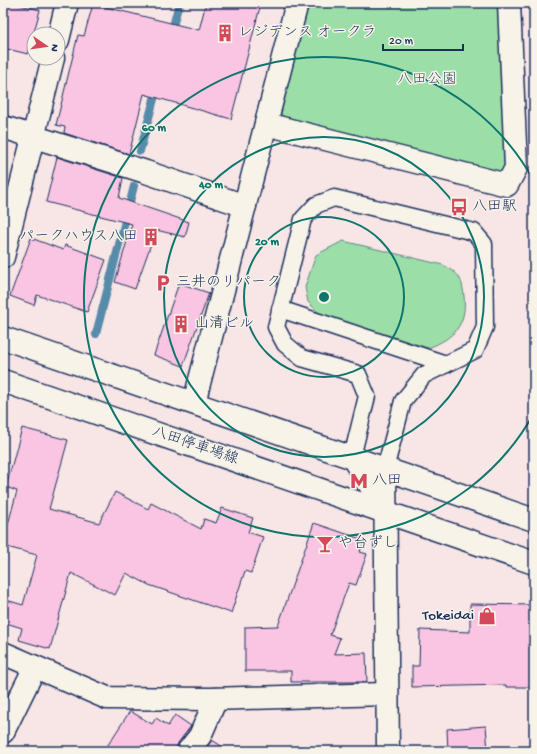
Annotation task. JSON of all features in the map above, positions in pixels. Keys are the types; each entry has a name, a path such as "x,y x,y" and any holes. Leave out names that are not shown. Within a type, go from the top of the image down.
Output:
{"street":[{"path":"61,26 67,3"},
{"path":"194,403 246,206 297,3"},
{"path":"266,124 507,185 516,168 509,3"},
{"path":"3,258 51,66"},
{"path":"3,127 33,138 146,172 246,206"},
{"path":"3,338 534,520"},
{"name":"八田停車場線","path":"3,381 386,511 534,563"},
{"path":"352,457 386,511"},
{"path":"385,469 386,694 388,751"},
{"path":"3,653 107,698 216,699 386,694"},
{"path":"3,732 35,667"},
{"path":"188,751 200,736 216,699"}],"lane":[{"path":"352,457 367,396 358,374 302,358 284,344 276,327 303,219 316,205 334,198 474,232 484,244 485,327 474,350 424,375 403,401 385,469"},
{"path":"280,309 446,364"}],"green space":[{"name":"八田公園","path":"309,3 500,3 511,161 495,177 287,123 281,113"},
{"path":"343,241 443,265 453,271 461,280 464,296 463,315 461,323 457,329 445,340 428,348 320,314 308,302 305,287 316,255"}],"building":[{"path":"3,3 12,3 40,10 36,26 26,26 26,54 3,48"},
{"path":"206,3 261,3 231,119 144,94 129,154 64,133 65,127 56,125 78,35 84,36 93,4 199,30"},
{"path":"57,157 123,178 119,198 189,222 185,237 156,230 135,289 115,282 132,224 46,202"},
{"path":"31,238 63,250 65,245 106,260 87,312 37,295 34,305 10,296"},
{"name":"山清ビル","path":"179,283 209,293 183,366 154,355"},
{"path":"22,428 68,440 49,509 99,523 115,492 148,509 151,503 201,529 204,519 216,523 222,508 253,518 248,532 263,537 251,573 245,571 231,613 149,585 126,573 115,595 71,573 50,649 19,640 22,628 3,622 3,599 23,605 37,555 3,546 3,543 17,491 6,487"},
{"path":"314,523 364,540 360,552 367,554 356,585 349,583 330,635 340,638 334,654 366,653 367,682 291,682 291,671 245,671 245,627 278,626"},
{"path":"470,604 534,605 534,687 506,687 506,685 412,687 412,666 419,666 420,630 470,632"},
{"path":"130,711 152,724 156,718 168,726 175,715 191,726 178,743 176,751 104,751"},
{"path":"486,726 488,751 448,751 447,729"},
{"path":"212,740 229,751 204,751"}],"waterway":[{"path":"171,34 179,3"},
{"path":"140,151 157,88"},
{"path":"96,334 134,186"}],"place":[{"name":"レジデンス オークラ","path":"225,33"},
{"name":"八田駅","path":"459,207"},
{"name":"パークハウス八田","path":"151,237"},
{"name":"三井のリパーク","path":"163,283"},
{"name":"山清ビル","path":"181,324"},
{"name":"八田","path":"359,481"},
{"name":"や台ずし","path":"325,544"},
{"name":"Tokeidai","path":"487,616"}]}
